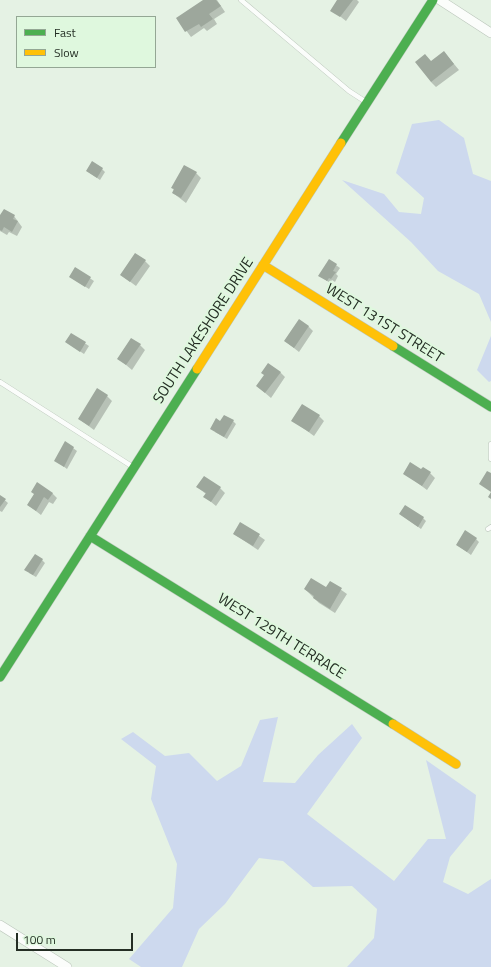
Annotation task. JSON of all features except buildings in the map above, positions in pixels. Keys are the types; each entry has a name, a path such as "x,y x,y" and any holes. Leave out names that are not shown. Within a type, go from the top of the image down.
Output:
{"street":[{"name":"SOUTH LAKESHORE DRIVE","path":"0,677 433,0"},
{"path":"440,0 491,33"},
{"name":"WEST 131ST STREET","path":"263,265 491,407"},
{"name":"WEST 129TH TERRACE","path":"90,536 205,606 456,764"},
{"path":"0,925 67,967"}],"lane":[{"path":"242,0 349,91 367,103"},
{"path":"0,382 133,467"},
{"path":"491,444 491,459"}],"shaded area":[{"path":"439,120 464,138 473,174 491,181 491,322 479,294 438,271 411,242 342,180 384,194 399,212 421,214 424,198 396,173 412,124"},
{"path":"491,336 491,381 489,382 477,370"},
{"path":"278,717 263,782 295,783 318,755 352,724 362,738 307,814 394,881 428,839 446,839 426,760 476,795 473,829 450,857 443,882 468,894 491,879 491,967 347,967 374,938 377,909 352,886 313,887 283,861 259,858 225,904 199,929 182,967 141,967 129,959 173,908 177,864 151,799 156,766 121,739 133,732 165,756 189,753 217,781 241,766 260,720"}],"traffic: fast":[{"path":"341,143 433,0"},
{"path":"393,346 491,407"},
{"path":"0,677 197,369"},
{"path":"90,536 393,724"}],"traffic: slow":[{"path":"197,369 341,143"},
{"path":"263,265 393,346"},
{"path":"393,724 456,764"}]}
